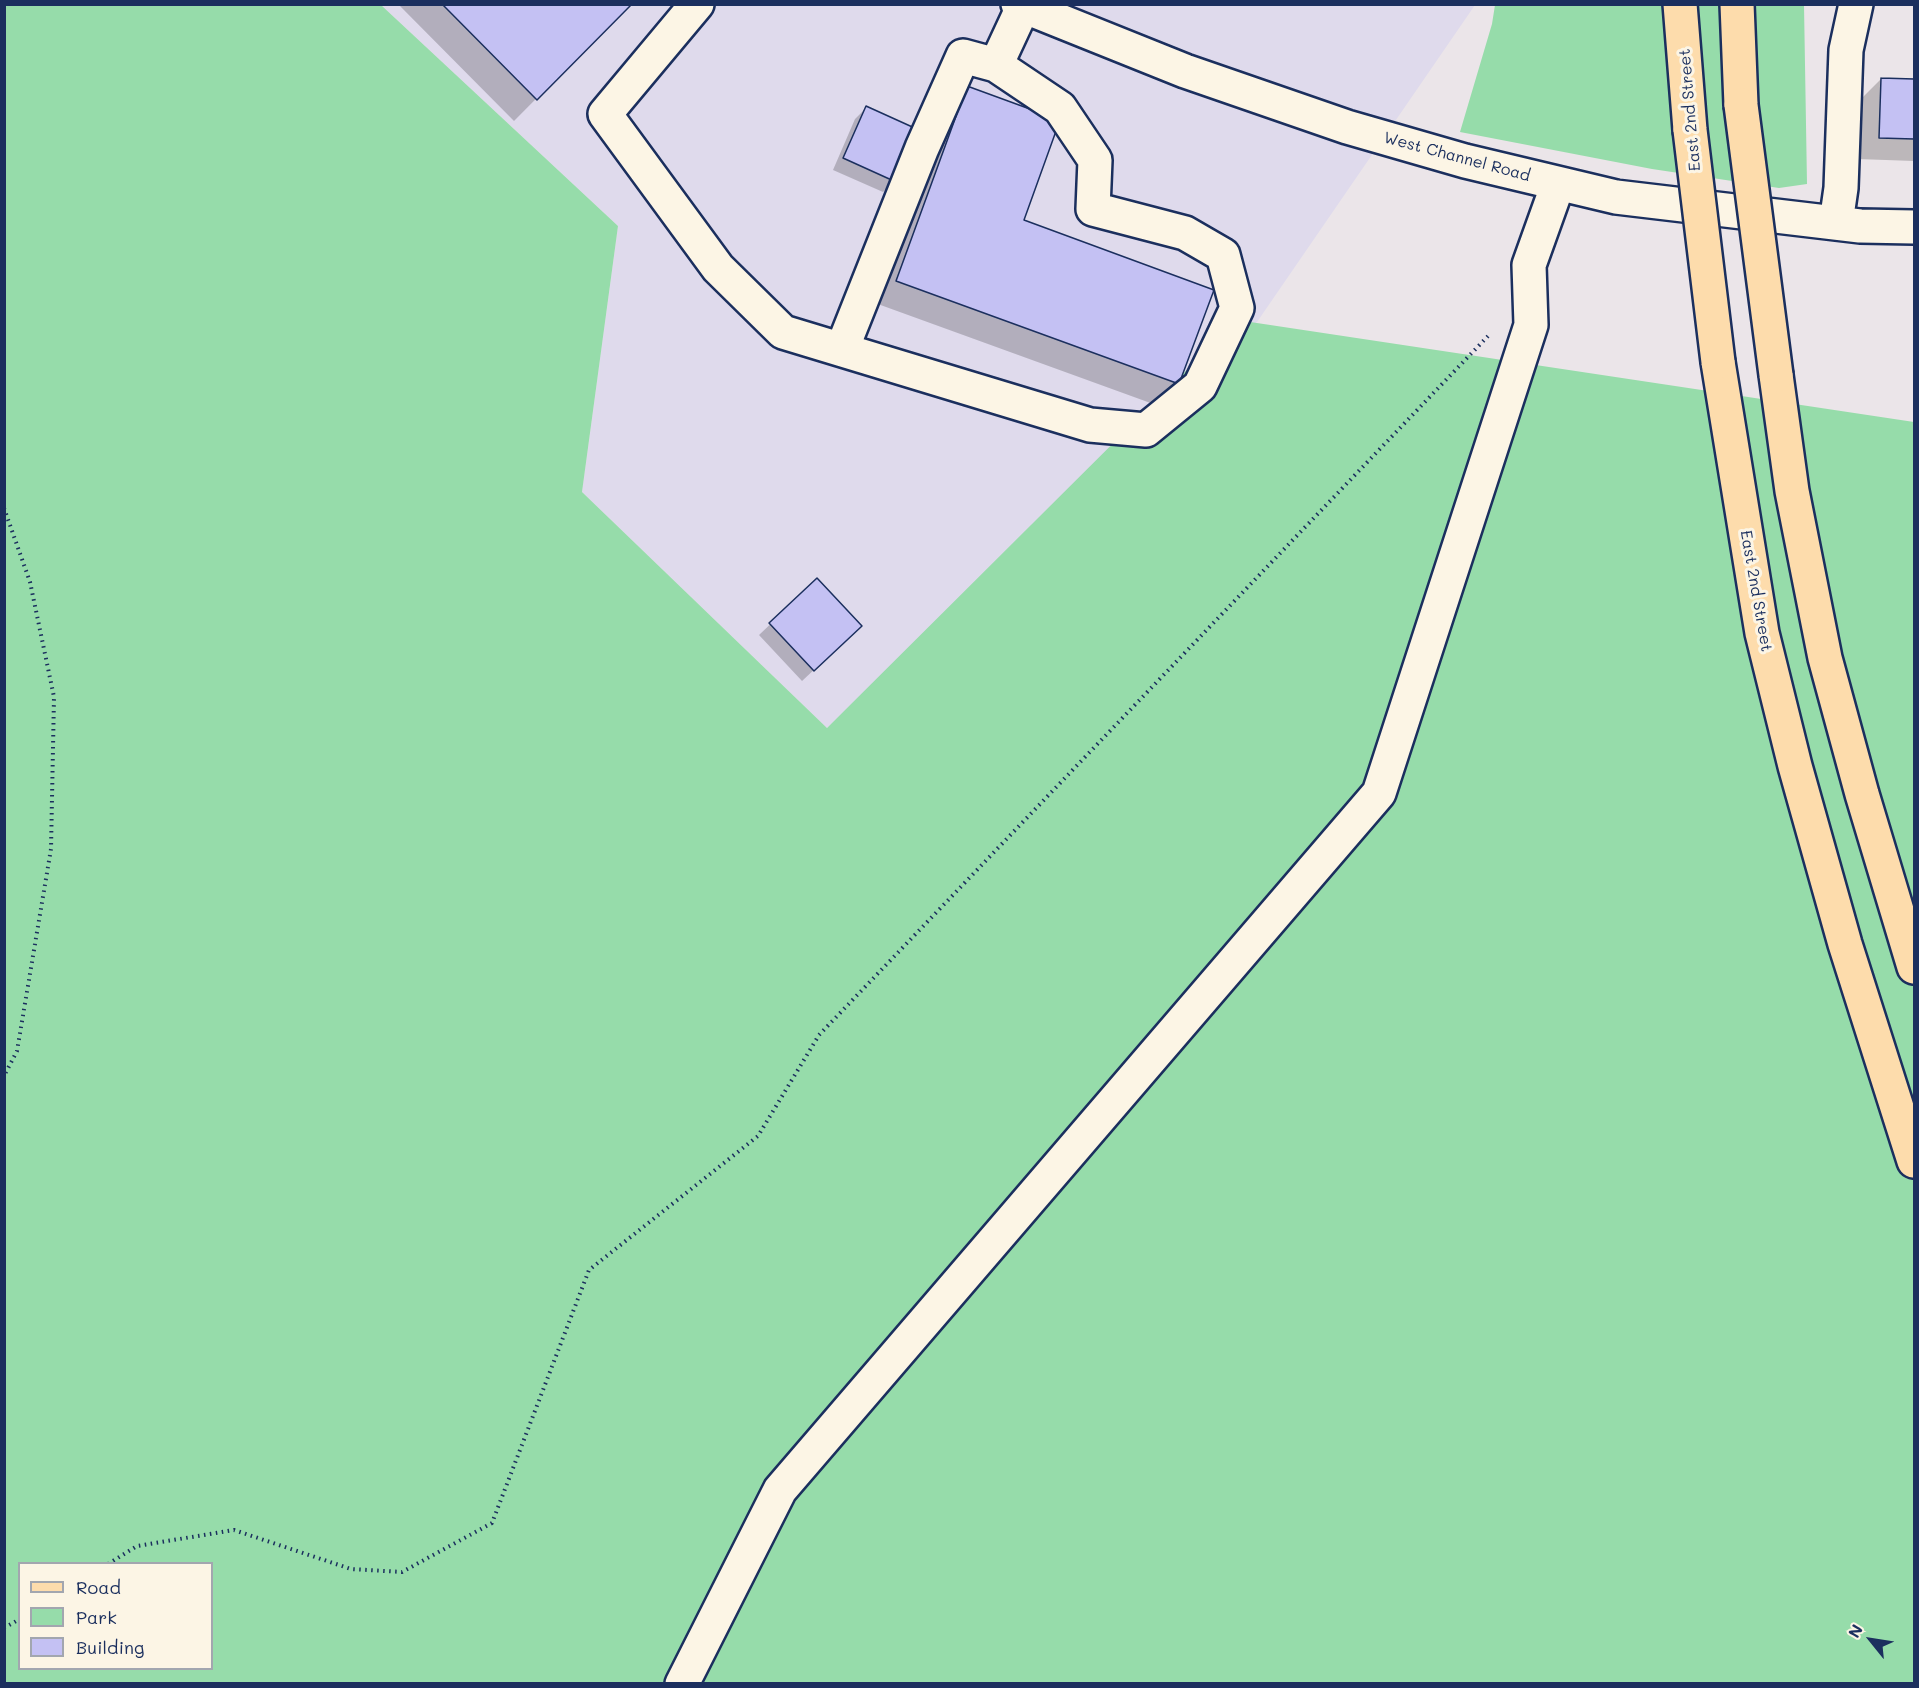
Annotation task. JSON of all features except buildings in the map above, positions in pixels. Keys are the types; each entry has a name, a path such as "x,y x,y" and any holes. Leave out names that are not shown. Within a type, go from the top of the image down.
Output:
{"main road":[{"name":"East 2nd Street","path":"1680,4 1690,130 1719,362 1764,644 1795,766 1845,944 1914,1161"},
{"path":"1737,4 1742,105 1792,491 1825,658 1862,794 1914,967"}],"street":[{"path":"697,4 605,114 718,268 783,332 842,350 1090,425 1146,430 1200,386 1237,308 1223,255 1185,233 1093,209 1095,160 1060,108 996,65 963,56 922,148 842,350"},
{"path":"1836,223 1841,188 1846,50 1856,4"},
{"path":"996,65 1021,6"},
{"name":"West Channel Road","path":"1021,6 1185,71 1347,127 1465,161 1616,197 1836,223 1914,227"},
{"path":"682,1683 780,1490 1379,793 1531,325 1529,265 1558,183"}],"path":[{"path":"110,1562 136,1546 234,1530 351,1569 402,1572 492,1523 589,1270 758,1136 819,1035 1496,328"},
{"path":"4,508 30,582 54,697 51,849 17,1051 4,1076"},
{"path":"4,1628 18,1620"}],"shaded area":[{"path":"381,5 1475,5 1257,322 827,728 582,492 618,226"}],"green space":[{"path":"5,5 381,5 618,226 582,492 827,728 1237,320 1914,422 1914,1683 5,1684"},
{"path":"1495,5 1804,5 1807,184 1779,188 1652,169 1460,132 1492,24"}]}
